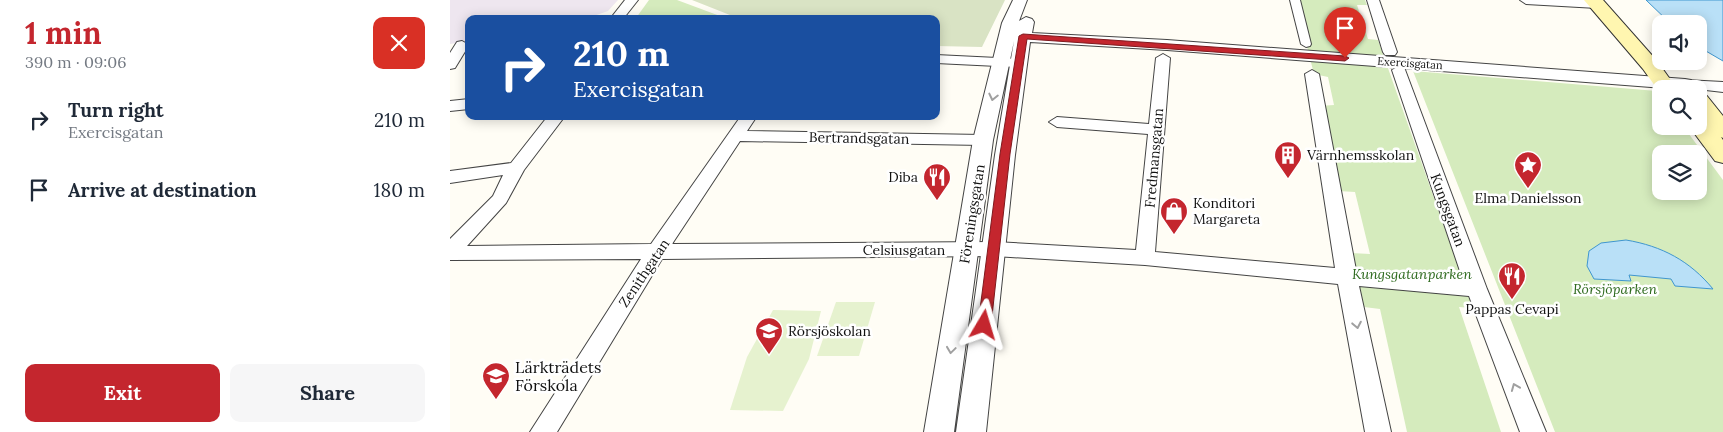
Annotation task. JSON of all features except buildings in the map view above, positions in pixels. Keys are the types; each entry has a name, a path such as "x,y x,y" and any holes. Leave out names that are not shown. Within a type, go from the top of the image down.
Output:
{"main road":[{"path":"1600,1 1652,50"},
{"path":"1600,1 1650,65 1672,80"},
{"path":"1707,111 1723,130"},
{"path":"1707,135 1723,156"}],"street":[{"path":"619,15 632,0"},
{"name":"Föreningsgatan","path":"1015,36 1010,23 1020,0"},
{"name":"Föreningsgatan","path":"939,432 983,140 1009,63 1015,36 1026,23 1036,0"},
{"path":"1295,0 1306,44"},
{"path":"1373,0 1390,52"},
{"path":"1526,0 1600,1"},
{"name":"Exercisgatan","path":"1015,36 1658,80"},
{"path":"450,65 460,46"},
{"name":"Fredmansgatan","path":"1145,258 1163,58"},
{"path":"940,59 1009,63"},
{"name":"Föreningsgatan","path":"971,432 995,249 1009,63"},
{"name":"Kungsgatan","path":"1399,70 1477,288 1533,432"},
{"path":"1312,74 1347,277 1378,432"},
{"name":"Exercisgatan","path":"1707,85 1723,87"},
{"path":"450,106 465,104"},
{"path":"450,252 500,199 516,168 554,120"},
{"name":"Zenithgatan","path":"543,432 640,276 659,251 746,120"},
{"path":"1057,122 1157,130"},
{"name":"Bertrandsgatan","path":"735,136 983,140"},
{"path":"450,177 516,168"},
{"name":"Celsiusgatan","path":"450,252 995,249 1145,258 1477,288"}],"shaded area":[{"path":"450,0 618,0 608,11 596,15 465,15 465,42 450,44"}],"green space":[{"path":"649,0 677,0 717,15 638,15"},
{"path":"692,0 1005,0 982,47 940,46 940,15 730,15"},
{"name":"Kungsgatanparken","path":"1295,0 1365,0 1367,5 1357,5 1368,39 1378,40 1473,308 1459,307 1501,432 1407,432 1380,309 1364,307 1351,253 1370,254 1355,192 1338,191 1319,106 1334,105 1328,77 1314,74"},
{"name":"Rörsjöparken","path":"1413,71 1652,91 1652,135 1690,135 1697,145 1652,145 1652,200 1707,200 1707,158 1723,180 1723,432 1555,432"},
{"path":"836,302 875,302 859,356 817,356"},
{"path":"773,310 821,311 809,359 783,411 730,410 747,357"}],"water":[{"path":"1646,0 1723,0 1723,61 1707,52 1707,15 1662,15"},
{"path":"1626,240 1652,246 1674,256 1695,270 1713,289 1675,286 1671,279 1629,275 1631,281 1594,279 1587,266 1589,251 1601,243"}],"place":[{"name":"Värnhemsskolan","path":"1288,179"},
{"name":"Elma Danielsson","path":"1528,189"},
{"name":"Diba","path":"937,201"},
{"name":"Konditori Margareta","path":"1174,235"},
{"name":"Pappas Cevapi","path":"1512,300"},
{"name":"Rörsjöskolan","path":"769,355"},
{"name":"Lärkträdets Förskola","path":"496,400"}],"route":[{"path":"984,325 995,249 1005,154 1023,36 1345,58"}]}
